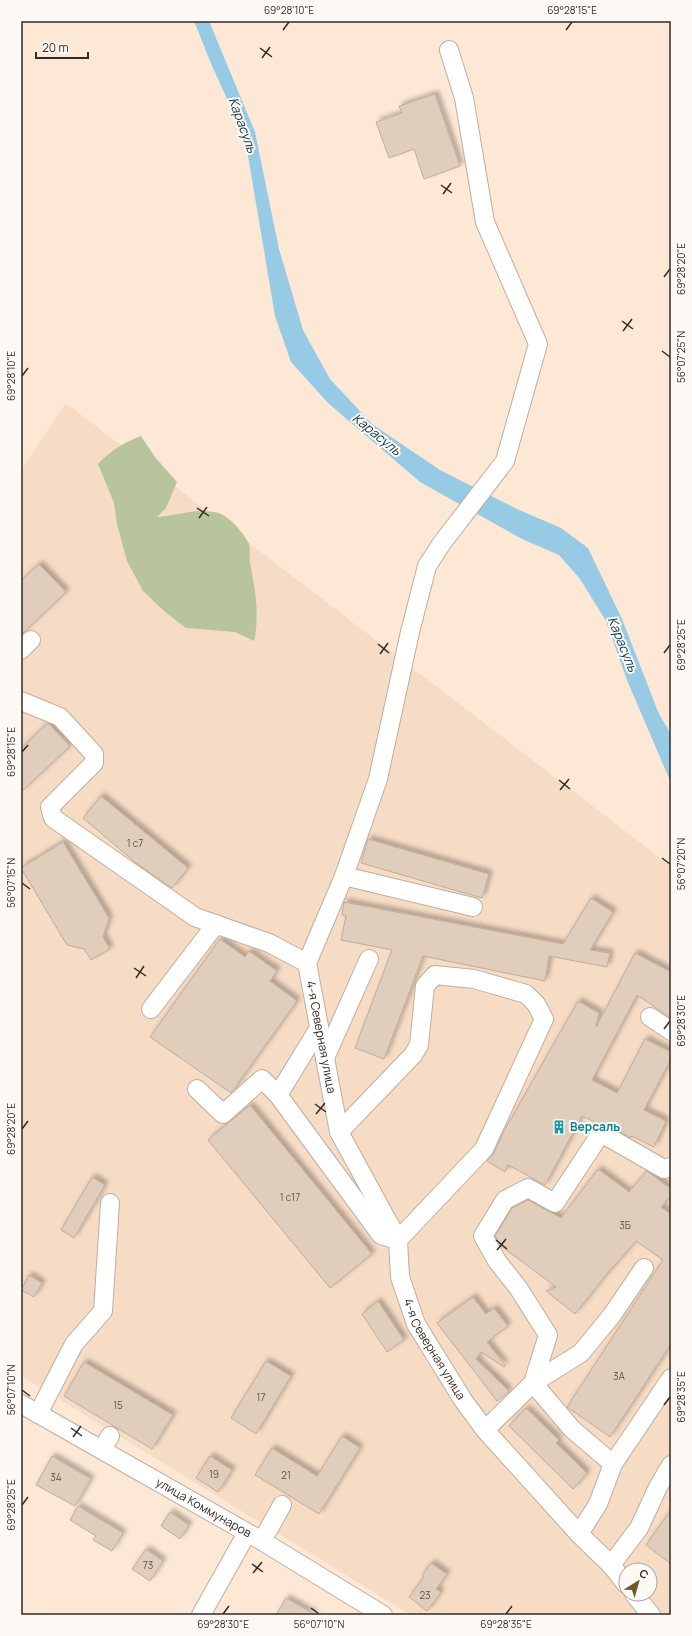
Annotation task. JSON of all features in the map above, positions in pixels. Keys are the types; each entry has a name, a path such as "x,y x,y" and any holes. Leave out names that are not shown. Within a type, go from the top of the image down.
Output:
{"street":[{"path":"21,701 60,718 94,754 94,764 50,807 53,818 195,917 268,943 307,963 344,876 378,779 426,566 504,461 538,344 486,222 464,98 449,50"},
{"path":"344,876 473,907"},
{"path":"151,1010 216,924"},
{"path":"325,1058 369,959"},
{"name":"4-я Северная улица","path":"307,963 339,1132 398,1240 400,1277 416,1324 463,1400 485,1430 579,1534 618,1574"},
{"path":"198,1089 223,1114 262,1079 278,1095 381,1235 398,1240 484,1149 544,1019 536,1004 526,994 482,981 435,975 425,986 419,1045 413,1055 339,1132"},
{"path":"650,1017 671,1031"},
{"path":"278,1095 319,1028"},
{"path":"533,1383 548,1335 519,1290 497,1261 483,1236 505,1200 528,1188 555,1203 602,1133 669,1170"},
{"path":"38,1414 74,1344 103,1311 110,1203"},
{"path":"485,1430 533,1383 581,1353 607,1321 644,1268"},
{"path":"579,1534 598,1504 613,1464 671,1378"},
{"path":"533,1383 572,1429 613,1464"},
{"name":"улица Коммунаров","path":"21,1404 38,1414 106,1443 255,1537 383,1615"},
{"path":"611,1566 639,1528 658,1487 671,1465"},
{"path":"201,1615 255,1537 282,1505"},
{"path":"640,1602 648,1613"}],"shaded area":[{"path":"66,403 671,866 671,1615 411,1615 21,1376 21,470"}],"green space":[{"path":"141,436 155,457 177,482 166,508 157,517 200,511 219,513 234,523 248,542 257,611 254,641 235,632 186,628 164,611 143,591 127,561 117,524 114,503 98,464 118,447"}],"water":[{"name":"Карасуль","path":"194,21 209,21 255,132 279,249 303,330 330,379 372,424 440,470 517,509 561,528 588,548 622,619 659,714 671,734 671,783 627,680 606,621 580,579 559,555 522,539 420,482 328,403 291,362 275,316 245,138 212,66"}],"building":[{"path":"435,94 460,166 424,179 414,149 389,158 376,122 402,113 399,106"},
{"path":"39,564 66,592 21,635 21,581"},
{"path":"48,723 70,746 21,792 21,749"},
{"path":"101,796 188,868 172,888 136,863 83,818"},
{"path":"368,839 489,874 482,898 361,863"},
{"path":"63,842 109,918 103,937 110,949 91,960 84,949 67,945 21,868"},
{"path":"591,898 613,912 590,950 610,953 607,967 549,956 545,981 423,956 384,1059 355,1048 392,950 341,940 346,916 342,915 344,902 563,944"},
{"path":"220,939 245,957 249,951 277,971 270,981 297,1001 231,1093 150,1037"},
{"path":"635,953 671,972 671,1018 637,995 592,1080 617,1093 645,1039 671,1052 671,1059 644,1110 666,1121 654,1147 631,1136 631,1138 606,1124 597,1123 582,1116 545,1185 508,1165 505,1172 487,1161 494,1153 504,1131 578,1001 599,1013 596,1027"},
{"path":"250,1105 372,1254 330,1288 208,1140"},
{"path":"598,1169 629,1192 647,1171 671,1189 671,1195 661,1207 671,1214 671,1344 610,1437 567,1407 663,1260 636,1241 606,1275 575,1314 546,1291 556,1287 501,1246 495,1236 512,1208 528,1200 561,1218"},
{"path":"92,1177 105,1185 74,1238 61,1230"},
{"path":"29,1275 42,1283 34,1297 21,1290"},
{"path":"473,1297 486,1314 494,1308 508,1326 487,1342 505,1365 504,1367 481,1352 476,1359 509,1391 497,1401 437,1323"},
{"path":"378,1301 404,1340 387,1352 362,1314"},
{"path":"266,1361 291,1376 256,1434 231,1418"},
{"path":"84,1362 173,1415 152,1449 64,1396"},
{"path":"526,1408 559,1440 556,1443 587,1473 573,1489 509,1426"},
{"path":"342,1436 360,1448 319,1514 255,1475 272,1448 317,1476"},
{"path":"52,1456 91,1479 75,1506 36,1485"},
{"path":"210,1456 232,1470 218,1492 196,1478"},
{"path":"78,1506 123,1533 112,1551 93,1540 96,1536 70,1520"},
{"path":"671,1510 671,1564 646,1545"},
{"path":"170,1512 189,1525 180,1539 161,1526"},
{"path":"146,1549 163,1561 150,1581 132,1569"},
{"path":"431,1563 447,1574 436,1589 441,1592 427,1611 409,1597 424,1577 422,1575"},
{"path":"286,1598 316,1615 276,1615"}],"place":[{"name":"Версаль","path":"559,1127"}]}
